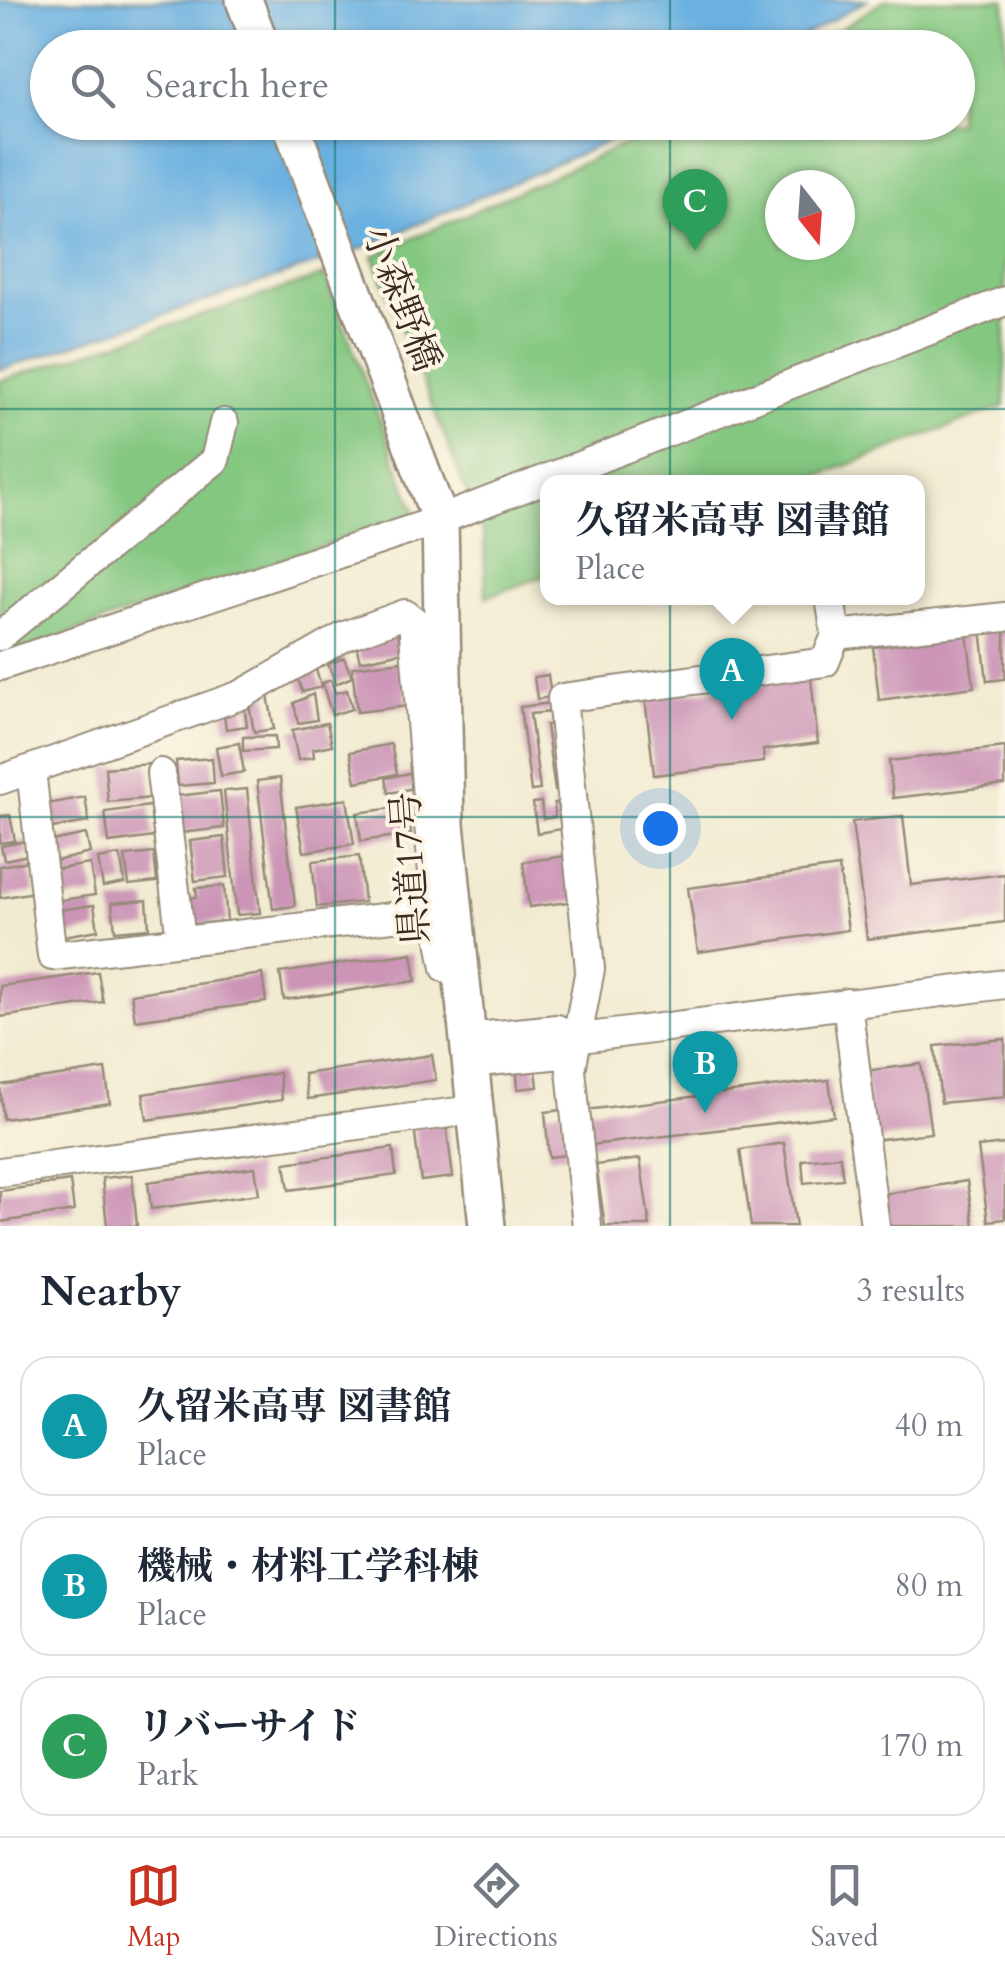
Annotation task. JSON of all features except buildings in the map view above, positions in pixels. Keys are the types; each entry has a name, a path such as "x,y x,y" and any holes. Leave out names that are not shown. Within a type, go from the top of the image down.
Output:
{"main road":[{"path":"244,0 255,30"},
{"name":"小森野橋","path":"297,140 437,512"},
{"name":"県道17号","path":"437,512 446,824 487,1226"}],"street":[{"path":"0,666 437,512 1005,301"},
{"path":"0,636 215,460 224,423"},
{"path":"588,1226 571,1070 573,1039 590,968 562,698 825,662 836,634 831,605"},
{"path":"0,780 242,695 345,636 405,614 413,620 436,912 446,970 460,979"},
{"path":"836,634 1005,617"},
{"path":"31,770 52,956 436,912"},
{"path":"161,773 181,941"},
{"path":"573,1039 1005,984"},
{"path":"847,1003 875,1226"},
{"path":"467,1050 564,1054 573,1039"},
{"path":"0,1172 473,1110"}],"green space":[{"path":"885,0 1005,0 1005,406 822,475 540,475 540,578 486,597 484,536 373,256 634,140 975,140 975,30 839,30"},
{"path":"325,275 416,514 0,657 0,381"}],"water":[{"path":"0,0 867,0 815,30 30,30 30,140 611,140 363,248 0,370"}],"place":[{"name":"リバーサイド","path":"695,251"},
{"name":"久留米高専 図書館","path":"732,720"},
{"name":"機械・材料工学科棟","path":"705,1113"}]}
